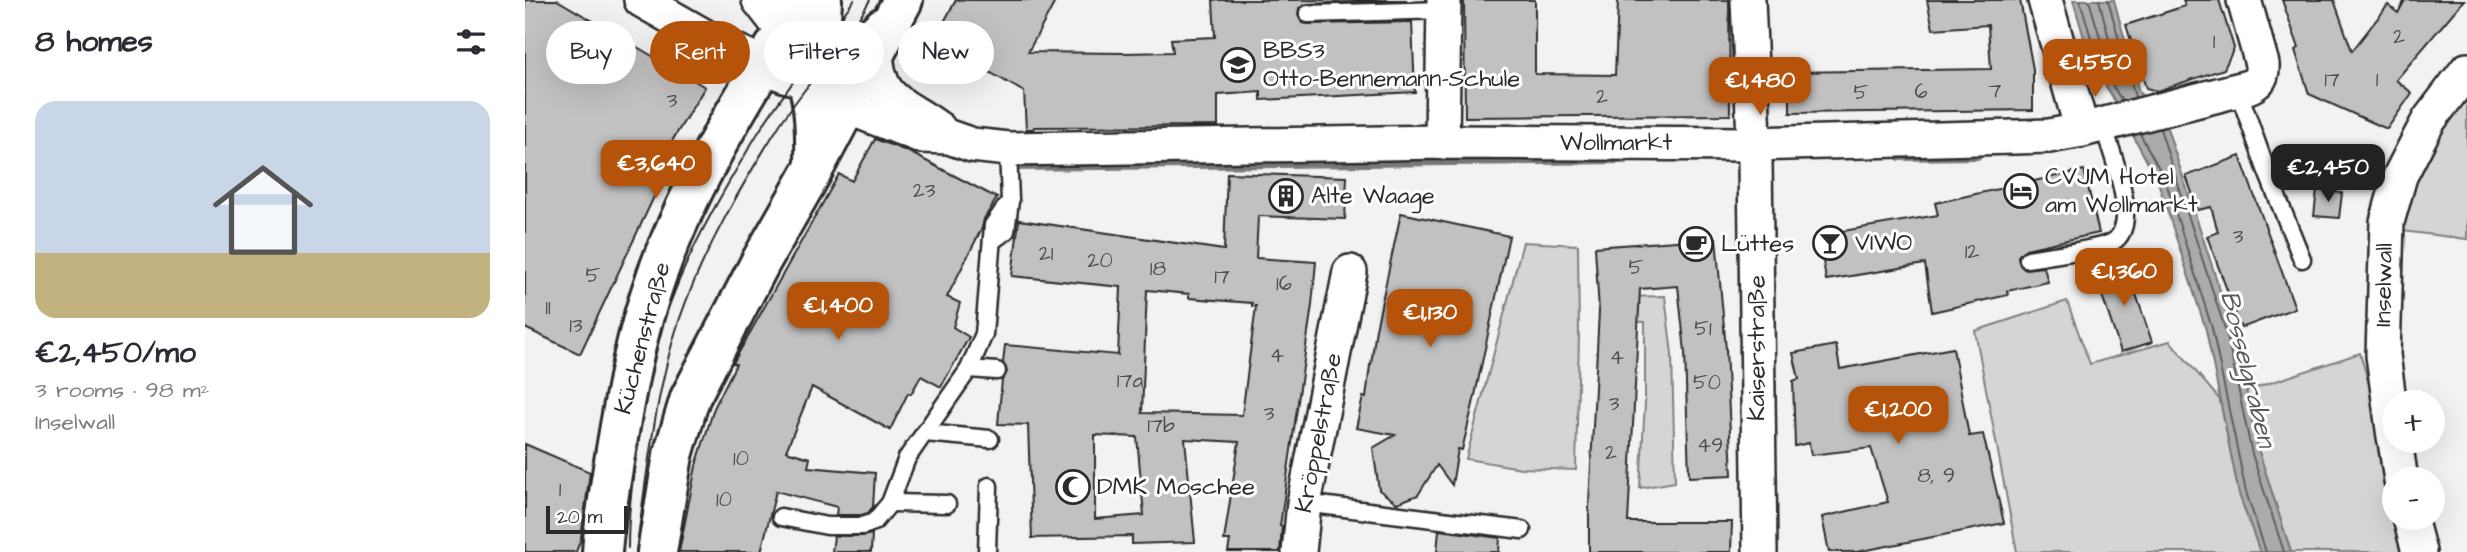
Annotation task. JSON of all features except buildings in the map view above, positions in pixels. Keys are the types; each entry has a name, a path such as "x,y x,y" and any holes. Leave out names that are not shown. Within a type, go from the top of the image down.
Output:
{"main road":[{"name":"Küchenstraße","path":"791,21 804,0"},
{"path":"821,21 822,0"},
{"path":"657,552 673,455 690,398 754,274 891,23"},
{"name":"Küchenstraße","path":"602,552 610,484 630,371 651,290 677,224 708,162 764,65"},
{"path":"814,167 816,84"},
{"path":"829,84 846,107"}],"street":[{"path":"641,0 725,47 764,48"},
{"path":"759,0 766,21"},
{"name":"Kaiserstraße","path":"1748,0 1754,154 1760,552"},
{"path":"2045,0 2103,124"},
{"path":"2244,0 2262,64 2249,84"},
{"path":"891,23 880,79 886,92 949,137 972,145 1007,149 1442,142 1444,5"},
{"name":"Inselwall","path":"2388,390 2383,355 2387,222 2400,176 2419,139 2429,120 2467,70"},
{"name":"Wollmarkt","path":"1442,142 1754,154 2049,136 2249,84"},
{"path":"846,107 921,136 949,137"},
{"name":"Kröppelstraße","path":"1299,552 1304,503 1350,272"},
{"path":"2413,530 2419,552"}],"lane":[{"path":"1308,14 1444,5"},
{"path":"2249,84 2266,169 2302,258"},
{"path":"2028,259 2111,243 2122,233 2127,222 2125,202 2103,124"},
{"path":"781,517 827,526 863,526 874,522 890,503 907,458 969,369 984,334 993,225 1010,201 1007,149"},
{"path":"969,369 997,371"},
{"path":"925,433 990,439"},
{"path":"987,552 989,486"},
{"path":"890,503 947,504"},
{"path":"1304,503 1522,530"}],"shaded area":[{"path":"2467,70 2467,239 2386,229"},
{"path":"1523,242 1578,245 1576,470 1521,468 1466,459"},
{"path":"1665,296 1672,354 1675,482 1640,488 1645,403 1645,322 1623,321 1623,297"},
{"path":"2067,301 2090,364 2170,341 2220,400 2239,494 2260,552 2017,552 1975,331"},
{"path":"2360,353 2382,430 2382,453 2389,453 2393,467 2382,467 2382,530 2402,530 2418,552 2291,552 2259,452 2246,391"}],"water":[{"path":"2073,0 2114,0 2139,92 2166,125 2234,333 2259,452 2291,552 2260,552 2239,494 2206,330 2158,182 2112,96 2092,65"}],"waterway":[{"path":"1900,157 1977,156"},
{"path":"1015,167 1624,160"}],"tram line":[{"path":"628,548 634,472 650,376 662,326 682,273 711,214 766,120 854,0"},
{"path":"636,552 658,404 671,346 689,293 723,221 763,151 788,112 870,0"}],"place":[{"name":"BBS3 Otto-Bennemann-Schule","path":"1238,65"},
{"name":"CVJM Hotel am Wollmarkt","path":"2021,191"},
{"name":"Alte Waage","path":"1286,196"},
{"name":"VIWO","path":"1830,243"},
{"name":"Lüttes","path":"1696,244"},
{"name":"DMK Moschee","path":"1073,487"}],"water label":[{"name":"Bosselgraben","path":"2248,369"}]}
